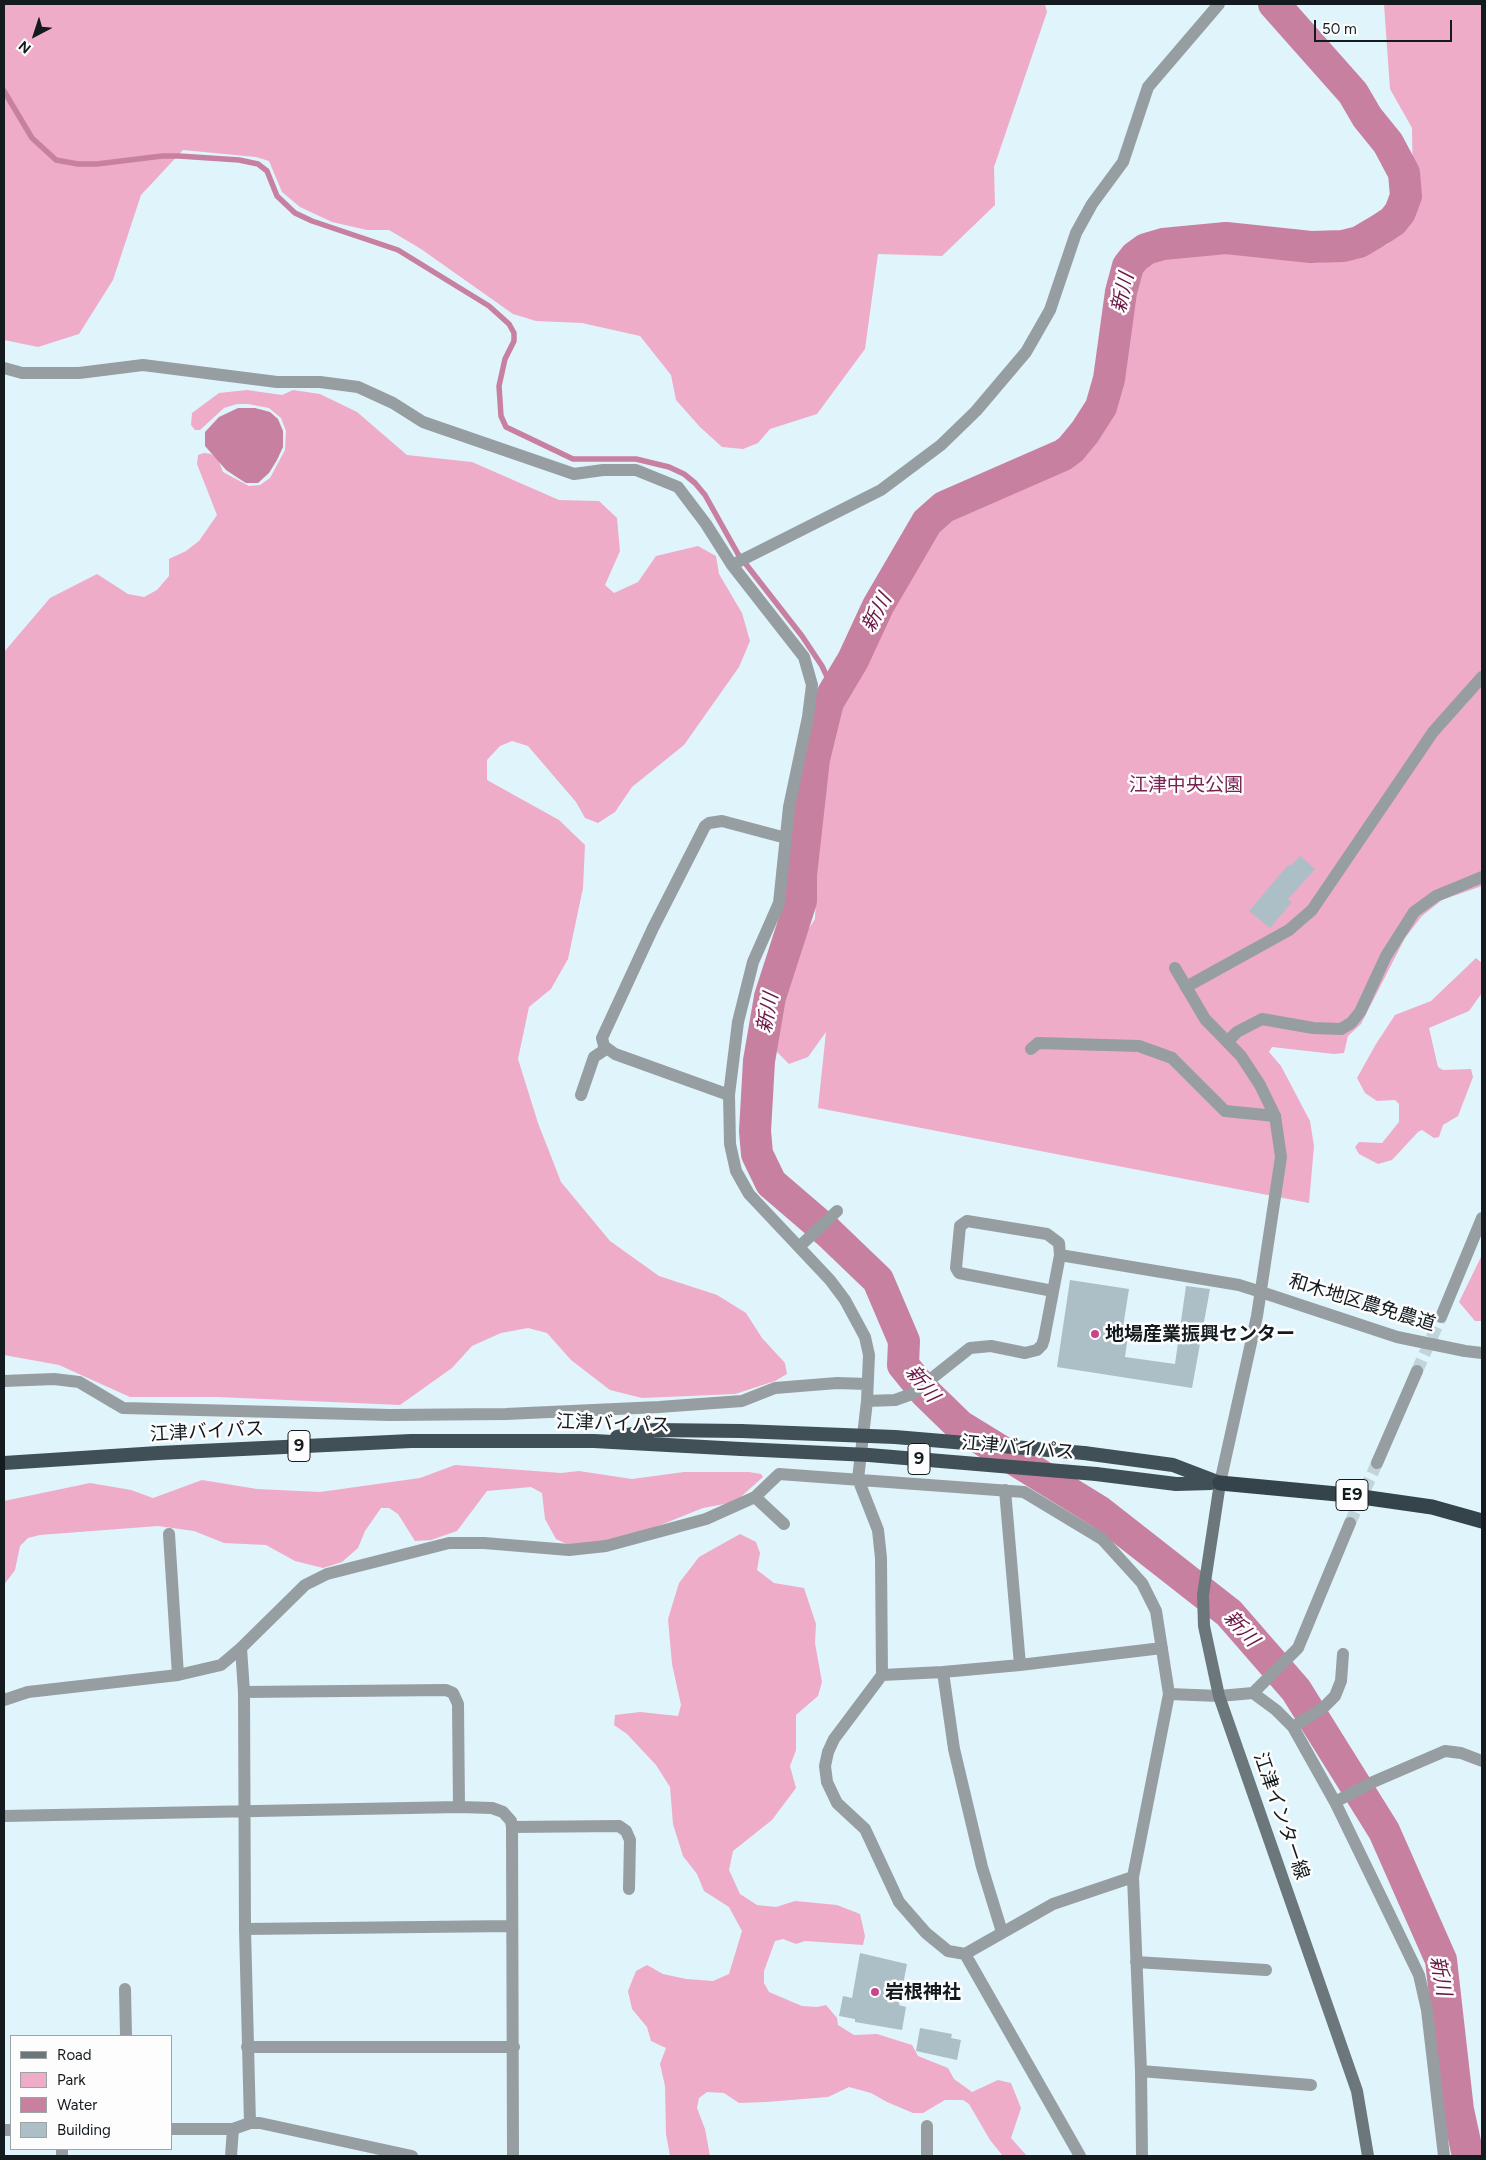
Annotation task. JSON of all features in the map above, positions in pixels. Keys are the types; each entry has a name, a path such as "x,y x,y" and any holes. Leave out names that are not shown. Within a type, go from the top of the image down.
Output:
{"highway":[{"path":"594,1441 655,1430 741,1431 895,1437 1084,1453 1173,1465 1220,1482"},
{"name":"江津バイパス","path":"4,1464 158,1453 401,1442 594,1441 869,1455 1096,1474 1176,1484 1220,1482"},
{"name":"E9","path":"1220,1482 1348,1495 1432,1507 1482,1521"}],"main road":[{"name":"江津インター線","path":"1220,1482 1203,1595 1204,1626 1219,1696 1357,2091 1368,2156"}],"street":[{"path":"732,565 881,490 941,445 976,411 1026,352 1050,310 1076,233 1092,204 1123,162 1148,87 1219,4"},
{"path":"4,368 22,373 79,373 143,365 277,382 320,382 358,388 392,403 423,422 574,474 604,470 636,470 678,488 706,524 732,565 804,657 812,685 789,807 779,903 753,962 738,1022 729,1096 730,1144 736,1171 749,1194 830,1280 857,1320 865,1337 869,1355 867,1401 858,1479 878,1530 881,1558 882,1675 834,1739 828,1752 825,1766 827,1782 837,1803 865,1829 898,1902 926,1932 948,1951 965,1954 1053,1904 1133,1877"},
{"path":"1186,987 1289,930 1312,910 1433,732 1482,677"},
{"path":"729,1096 614,1054 606,1049 602,1041 702,830 709,823 722,821 786,838"},
{"path":"1228,1041 1238,1032 1262,1019 1328,1029 1341,1029 1351,1023 1360,1012 1386,956 1414,912 1436,896 1482,877"},
{"path":"1174,968 1205,1019 1228,1041 1260,1085 1275,1116 1281,1157 1260,1292 1220,1482"},
{"path":"1031,1049 1038,1042 1139,1046 1172,1058 1225,1111 1275,1116"},
{"path":"581,1096 594,1057 606,1049"},
{"path":"799,1247 833,1215"},
{"path":"1442,1317 1482,1218"},
{"path":"867,1401 895,1400 912,1394 970,1348 991,1346 1025,1352 1037,1350 1044,1339 1060,1255 1059,1243 1047,1234 967,1221 960,1226 956,1268 959,1273 1053,1291"},
{"name":"和木地区農免農道","path":"1060,1255 1239,1285 1397,1337 1482,1353"},
{"path":"1377,1463 1417,1371"},
{"path":"4,1381 54,1379 79,1382 123,1408 390,1415 506,1414 659,1407 742,1401 775,1388 867,1384"},
{"path":"4,1700 28,1692 178,1674 221,1665 241,1648 305,1584 327,1574 448,1543 484,1543 569,1550 606,1546 706,1519 756,1498 778,1474 1024,1492 1102,1539 1142,1583 1156,1611 1168,1694 1133,1877 1141,2071 1142,2156"},
{"path":"1004,1490 1020,1665"},
{"path":"756,1498 784,1524"},
{"path":"1168,1694 1219,1696 1253,1693 1264,1685 1284,1664 1304,1637 1350,1523"},
{"path":"169,1534 178,1674"},
{"path":"241,1648 244,1692 245,1930 250,2123"},
{"path":"882,1675 1020,1665 1162,1648"},
{"path":"1295,1726 1322,1708 1338,1690 1343,1654"},
{"path":"943,1672 954,1749 982,1867 1002,1932"},
{"path":"244,1692 446,1690 453,1693 458,1704 459,1808"},
{"path":"1253,1693 1295,1726 1338,1801 1420,1975 1428,2010 1444,2156"},
{"path":"1338,1801 1373,1782 1445,1751 1461,1753 1482,1761"},
{"path":"4,1816 459,1808 498,1809 508,1816 512,1827 514,2046 512,2156"},
{"path":"512,1827 619,1826 626,1831 630,1840 628,1889"},
{"path":"245,1930 512,1926"},
{"path":"965,1954 1080,2156"},
{"path":"1136,1962 1266,1970"},
{"path":"125,1988 126,2035"},
{"path":"247,2047 514,2046"},
{"path":"1141,2071 1311,2085"},
{"path":"172,2129 233,2129 250,2123 260,2123 412,2156"},
{"path":"927,2126 927,2156"},
{"path":"231,2156 233,2129"}],"green space":[{"path":"4,4 1045,4 1047,12 994,167 995,205 942,256 878,254 865,349 817,414 770,429 758,443 743,449 722,447 700,427 676,400 671,375 640,336 582,323 536,321 513,314 421,249 389,230 367,230 332,222 300,207 282,192 269,161 256,157 183,150 141,195 113,280 79,334 38,347 4,340"},
{"name":"江津中央公園","path":"1384,4 1482,4 1482,886 1442,900 1422,916 1405,938 1361,1024 1348,1036 1344,1053 1334,1054 1272,1047 1269,1052 1281,1066 1310,1121 1314,1146 1309,1203 818,1108 826,1032 808,1057 789,1064 772,1047 772,1017 796,948 815,919 821,775 830,719 927,536 949,512 1030,479 1074,457 1101,432 1115,402 1122,376 1125,290 1141,263 1158,254 1187,250 1277,253 1318,263 1357,257 1388,244 1406,223 1413,196 1412,128 1390,89"},
{"path":"247,390 282,395 293,390 320,394 357,412 407,455 472,462 559,500 599,501 617,518 620,551 605,585 614,593 638,582 656,556 698,546 716,556 719,574 742,613 750,641 739,667 684,745 632,787 615,812 598,823 585,818 576,802 528,746 512,741 500,746 487,760 487,780 559,820 585,845 583,888 568,959 551,989 529,1007 518,1059 538,1123 561,1182 610,1241 659,1276 717,1295 746,1313 762,1338 785,1363 787,1374 775,1381 735,1394 642,1398 610,1390 571,1360 547,1333 528,1328 501,1333 472,1346 452,1368 400,1405 218,1397 130,1397 59,1365 4,1355 4,652 50,598 97,574 128,594 144,597 157,590 169,576 169,559 186,551 199,541 217,515 197,464 198,455 204,453 211,454 218,459 223,472 249,486 260,485 270,478 285,450 286,431 281,418 269,408 237,404 224,408 200,430 195,430 191,425 192,413 219,393"},
{"path":"1476,958 1482,963 1482,993 1469,1011 1429,1028 1438,1067 1443,1070 1471,1069 1473,1077 1458,1116 1443,1125 1439,1137 1434,1138 1422,1130 1418,1132 1392,1160 1378,1164 1359,1154 1355,1147 1359,1142 1382,1143 1399,1122 1399,1104 1395,1100 1377,1101 1365,1093 1357,1078 1376,1044 1395,1015 1431,1001"},
{"path":"1482,1255 1482,1321 1475,1321 1459,1302"},
{"path":"455,1465 561,1473 579,1471 632,1479 684,1472 749,1472 761,1474 763,1477 735,1502 703,1508 653,1528 599,1543 573,1547 556,1539 545,1519 542,1493 531,1487 487,1491 457,1531 431,1540 415,1541 398,1514 389,1508 381,1508 365,1531 358,1548 342,1562 323,1568 295,1561 266,1545 224,1543 194,1531 158,1526 40,1535 28,1538 20,1546 15,1570 4,1585 4,1501 90,1483 131,1490 153,1498 202,1480 257,1489 320,1492 420,1478"},
{"path":"740,1534 756,1542 760,1553 757,1570 774,1583 804,1588 816,1624 815,1643 822,1682 818,1696 796,1715 796,1750 790,1766 796,1788 772,1820 733,1851 729,1870 740,1894 757,1905 776,1907 795,1901 837,1905 860,1914 865,1936 863,1945 805,1941 796,1944 783,1939 775,1941 764,1971 764,1983 769,1992 802,2006 817,2007 826,2005 837,2018 838,2025 854,2035 877,2034 912,2045 918,2056 948,2068 954,2079 972,2092 998,2080 1011,2083 1021,2108 1011,2138 1027,2156 1003,2156 990,2140 969,2104 963,2100 945,2100 923,2113 913,2113 871,2093 849,2087 828,2097 739,2103 724,2093 707,2092 699,2098 697,2108 705,2129 710,2156 670,2156 666,2134 665,2086 660,2064 666,2048 651,2041 647,2027 632,2009 628,1991 636,1971 647,1965 663,1974 686,1979 713,1981 729,1974 742,1931 729,1907 704,1891 697,1874 683,1856 673,1824 670,1787 656,1765 627,1734 614,1725 615,1715 640,1712 678,1716 681,1705 672,1664 668,1619 679,1583 699,1557"}],"water":[{"path":"238,408 255,408 270,412 278,419 283,431 283,447 277,460 269,473 258,483 246,483 226,470 205,446 205,432 219,417"}],"building":[{"path":"1300,856 1315,869 1288,899 1292,902 1270,928 1249,911 1289,864 1291,866"},
{"name":"地場産業振興センター","path":"1070,1280 1129,1289 1123,1327 1129,1328 1125,1357 1175,1364 1186,1286 1210,1289 1192,1388 1057,1367"},
{"name":"岩根神社","path":"860,1953 907,1964 899,2005 906,2007 902,2030 855,2022 855,2019 839,2016 843,1996 852,1998"},
{"path":"920,2028 952,2034 951,2038 961,2040 957,2060 916,2051"}],"waterway":[{"name":"新川","path":"1274,4 1353,93 1367,117 1388,143 1404,173 1406,196 1400,212 1393,221 1381,229 1359,242 1343,246 1311,247 1226,238 1163,244 1146,249 1135,257 1128,266 1121,292 1109,379 1101,407 1085,432 1071,449 1063,455 944,507 927,522 878,606 853,660 828,702 814,759 801,875 801,901 770,997 759,1061 755,1131 757,1154 771,1183 828,1232 878,1280 904,1341 903,1365 925,1392 960,1426 1100,1512 1229,1613 1296,1690 1384,1831 1441,1960 1458,2110 1468,2156"},
{"path":"4,91 32,138 56,160 78,164 97,164 162,156 179,156 239,160 258,164 267,171 277,196 295,213 312,221 398,250 489,306 509,324 514,333 514,341 505,359 499,386 501,416 506,427 573,459 636,459 669,467 684,474 695,483 705,495 738,554 802,636 822,666 830,683 828,702"}],"tunnel":[{"path":"1417,1371 1441,1317"},
{"path":"1350,1523 1377,1463"}],"place":[{"name":"地場産業振興センター","path":"1095,1334"},
{"name":"岩根神社","path":"875,1992"}]}
